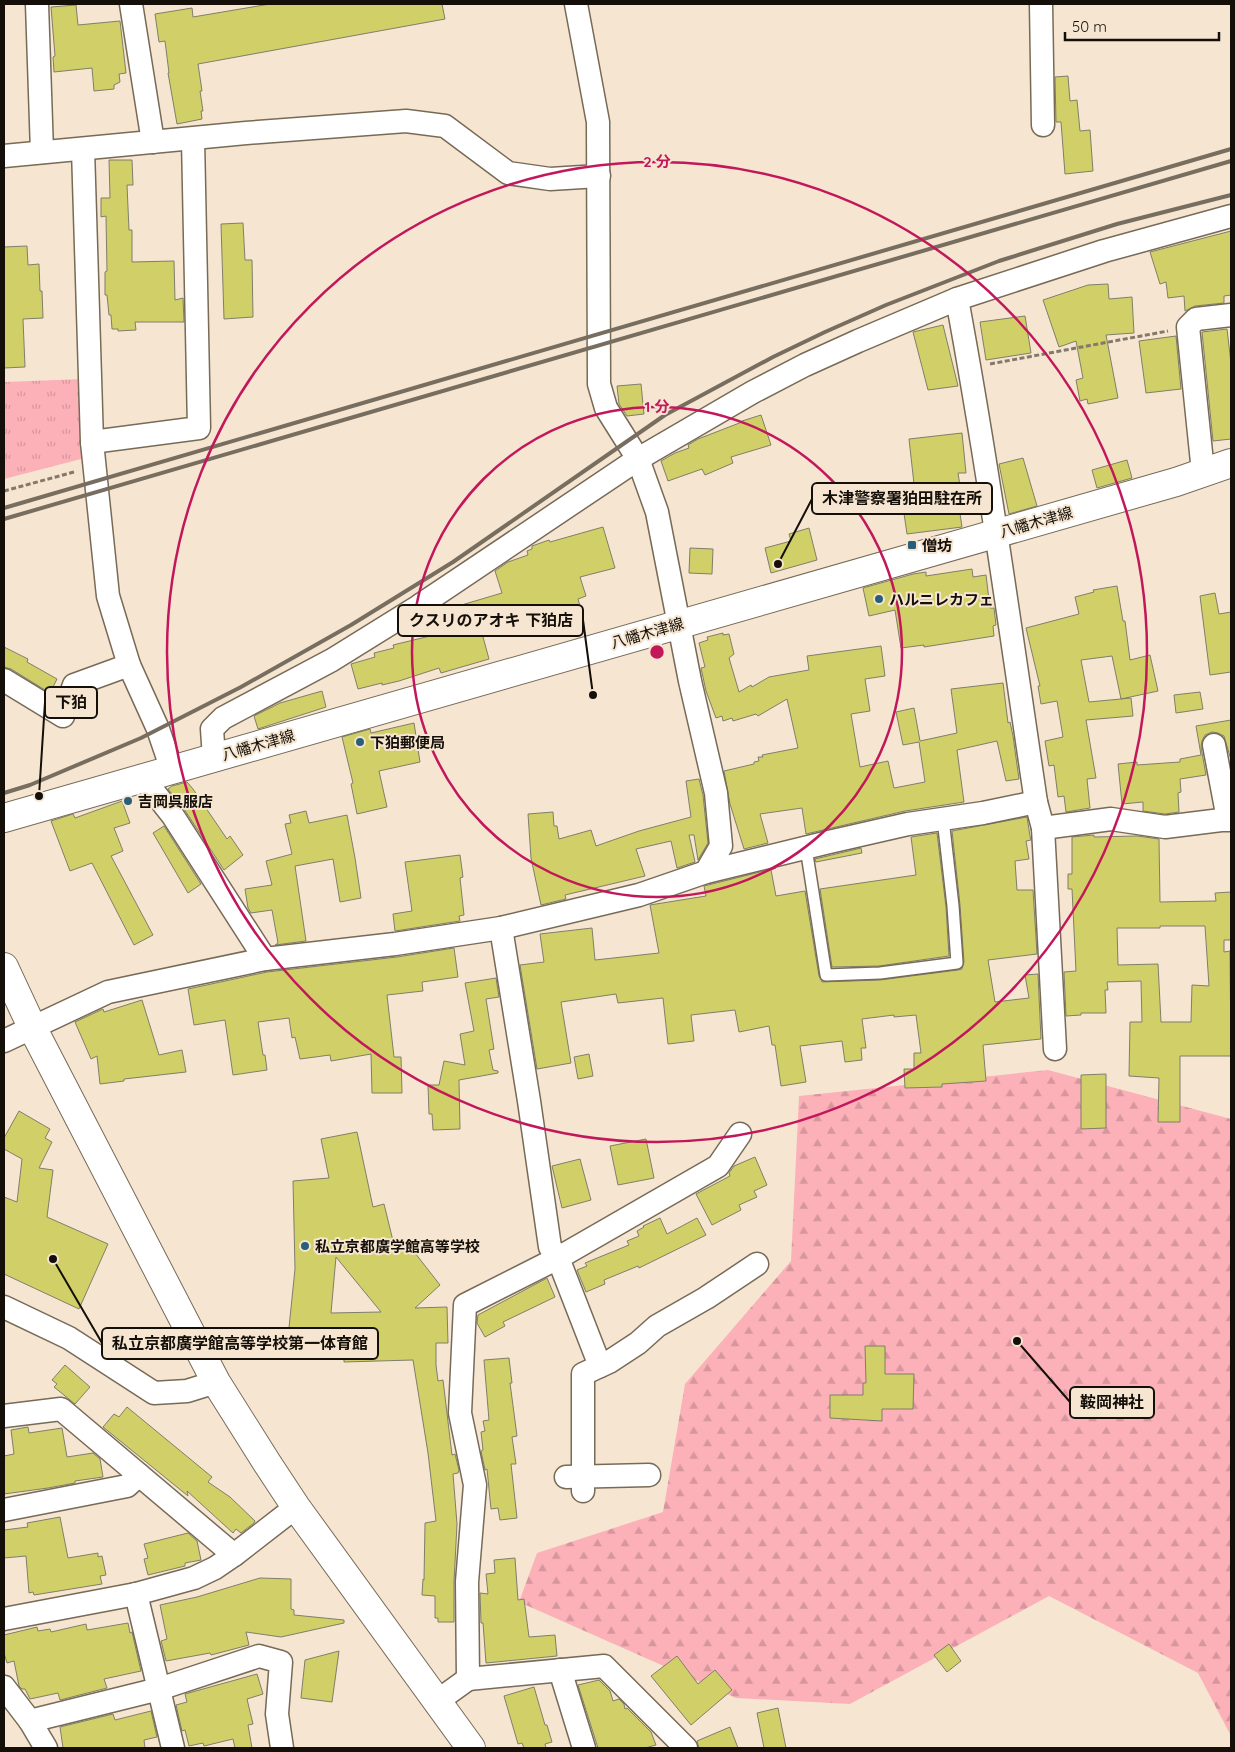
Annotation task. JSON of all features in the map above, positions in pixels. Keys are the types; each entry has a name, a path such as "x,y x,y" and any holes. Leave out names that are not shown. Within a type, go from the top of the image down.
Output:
{"main road":[{"name":"八幡木津線","path":"4,818 1176,482 1231,462"},
{"path":"4,967 32,1027 216,1382 296,1507 471,1748"}],"street":[{"path":"37,4 42,152"},
{"path":"131,4 153,142"},
{"path":"576,4 598,122 599,384 606,408 638,459 657,512 699,722 716,793 721,846 706,872"},
{"path":"1040,4 1042,125"},
{"path":"4,156 246,133 406,121 445,126 508,173 550,179 599,176"},
{"path":"92,442 199,428 193,139"},
{"path":"82,149 92,442 108,596 129,665 158,729 172,770"},
{"path":"214,758 212,729 223,718 332,660 419,606 638,459 753,392 858,341 957,299 1104,251 1231,216"},
{"path":"957,299 996,533 1036,802 1043,828 1055,1049"},
{"path":"1202,472 1188,327 1196,319 1231,315"},
{"path":"4,680 63,716 74,685 129,665"},
{"path":"1043,828 1111,819 1165,827 1230,820 1214,745"},
{"path":"143,778 173,816 265,959"},
{"path":"4,1041 108,992 265,959 395,944 501,928 639,895 706,872 806,848 908,824 984,813 1036,802"},
{"path":"501,928 550,1247 558,1258 600,1366"},
{"path":"468,1679 467,1582 475,1485 460,1413 465,1305 558,1258 718,1166 740,1134"},
{"path":"649,1475 578,1481 583,1374 638,1343 657,1326 706,1298 757,1264"},
{"path":"4,1306 69,1338 154,1394 187,1391 216,1382"},
{"path":"4,1416 61,1409 234,1555"},
{"path":"4,1510 127,1486 140,1475"},
{"path":"4,1619 136,1594 194,1578 215,1568 234,1555 296,1507"},
{"path":"136,1594 173,1748"},
{"path":"30,1721 159,1689 259,1656 281,1662 277,1714 282,1748"},
{"path":"436,1702 468,1679 604,1666 686,1748"},
{"path":"560,1670 584,1748"},
{"path":"4,1688 30,1721 46,1748"}],"lane":[{"path":"806,848 826,975 880,973 957,963 953,906 943,819"}],"path":[{"path":"970,368 1188,327"},
{"path":"4,491 94,467"}],"green space":[{"path":"83,379 85,458 4,479 4,382"},
{"path":"1048,1070 1231,1119 1231,1736 1198,1673 1049,1596 850,1704 736,1698 519,1602 537,1553 663,1512 685,1384 791,1261 799,1096"}],"building":[{"path":"270,4 442,4 445,19 198,64 202,91 200,91 203,111 201,111 202,119 177,124 168,73 165,41 159,42 155,14 192,8 193,17"},
{"path":"76,5 78,25 120,21 126,73 119,74 120,82 114,85 114,89 94,91 92,68 54,72 53,57 55,56 51,7"},
{"path":"1068,76 1070,101 1077,100 1080,131 1090,130 1093,171 1065,174 1061,122 1056,122 1055,77"},
{"path":"109,160 132,160 133,185 127,185 129,230 132,230 132,262 174,261 175,300 183,298 184,322 135,322 136,330 118,331 118,329 112,329 107,295 105,295 105,272 107,271 106,216 101,217 101,198 110,198"},
{"path":"243,223 245,260 252,260 253,317 224,319 221,224"},
{"path":"1231,231 1231,295 1224,296 1224,303 1195,306 1185,311 1184,296 1168,298 1166,282 1160,284 1150,252"},
{"path":"27,246 28,265 39,264 43,318 23,319 25,367 4,368 4,247"},
{"path":"1108,284 1109,299 1132,297 1134,333 1106,335 1118,398 1088,404 1087,399 1080,401 1076,380 1083,378 1076,341 1059,347 1043,300 1088,285"},
{"path":"1025,316 1031,353 986,360 980,322"},
{"path":"943,325 958,386 928,390 913,332"},
{"path":"1227,329 1231,363 1231,439 1213,441 1202,332"},
{"path":"1176,336 1181,389 1146,393 1139,341"},
{"path":"641,384 644,414 627,416 619,404 617,386"},
{"path":"761,415 771,445 731,457 733,463 705,475 702,469 668,481 661,461 689,448 688,445 698,439"},
{"path":"962,433 966,473 958,473 962,499 958,500 962,527 907,534 900,486 914,484 909,439"},
{"path":"1023,458 1037,506 1009,514 999,464"},
{"path":"1127,460 1132,478 1097,488 1092,470"},
{"path":"603,527 615,568 580,577 586,596 578,599 583,617 552,626 549,617 486,634 483,637 489,659 441,673 439,668 399,681 358,689 351,664 375,657 374,653 394,648 393,645 430,636 425,620 449,614 448,609 502,593 495,571 508,562 528,555 527,551 532,549 532,546"},
{"path":"809,528 817,560 771,573 765,548 791,541 789,534"},
{"path":"690,548 713,549 712,574 689,573"},
{"path":"972,569 973,577 986,575 990,608 994,608 996,625 993,626 994,636 924,647 924,645 901,648 895,610 869,616 863,588 913,574 926,572 926,576"},
{"path":"1117,586 1123,621 1125,621 1130,660 1150,655 1158,691 1121,699 1131,698 1133,716 1086,720 1096,778 1087,779 1090,808 1066,812 1064,796 1058,797 1054,765 1049,766 1045,741 1063,737 1057,701 1041,704 1038,686 1040,686 1026,628 1079,614 1075,597 1094,592 1093,590","holes":["1112,656 1121,699 1089,702 1081,660"]},
{"path":"1215,593 1219,614 1231,612 1231,672 1210,675 1200,596"},
{"path":"723,633 723,635 729,634 734,654 729,658 739,692 769,677 809,670 807,656 881,646 885,676 865,679 870,711 851,714 860,767 888,761 894,788 925,782 919,742 903,745 896,712 914,708 920,741 957,733 951,689 1003,683 1008,723 1010,722 1013,736 1019,779 1006,781 997,741 957,750 964,802 905,811 806,834 802,808 760,814 768,843 744,849 730,804 724,771 754,764 754,762 759,761 758,757 763,757 762,755 798,748 787,699 758,716 756,714 733,721 732,718 723,721 722,716 716,718 706,691 701,668 705,667 699,643 708,640 707,637"},
{"path":"4,647 28,659 27,662 57,679 50,693 11,669 4,667"},
{"path":"322,691 326,707 258,729 254,716 280,703"},
{"path":"1200,692 1203,709 1176,713 1174,695"},
{"path":"1231,720 1231,760 1224,736 1212,732 1205,735 1201,747 1206,775 1180,779 1181,792 1178,793 1179,812 1165,814 1143,811 1143,802 1122,804 1118,764 1137,762 1137,765 1180,762 1180,759 1201,755 1196,726"},
{"path":"414,723 420,762 379,771 387,807 357,814 351,784 353,783 342,737 370,729 371,733"},
{"path":"699,779 703,795 708,843 698,860 694,835 689,835 695,862 677,868 671,841 636,849 645,876 565,895 566,899 541,905 531,858 528,814 553,812 554,826 557,826 559,839 591,830 596,846 639,831 691,817 686,781"},
{"path":"187,782 227,839 230,836 243,855 224,870 184,809 168,789"},
{"path":"122,801 130,823 114,828 123,851 111,856 153,935 134,945 92,863 70,871 51,821 73,814 75,818"},
{"path":"306,811 309,823 347,815 361,898 340,902 333,859 295,866 306,941 275,945 278,943 272,910 251,913 248,908 245,889 272,885 266,861 292,854 285,824 291,823 289,815"},
{"path":"1027,817 1031,840 1026,841 1029,859 1015,861 1017,890 1033,890 1037,954 988,960 995,1002 1029,998 1025,975 1038,974 1041,1039 983,1045 986,1081 942,1084 942,1087 905,1088 904,1069 914,1069 914,1053 921,1053 916,1015 894,1017 894,1015 862,1019 866,1048 861,1048 862,1060 845,1062 842,1041 800,1046 806,1082 781,1086 775,1045 772,1045 769,1026 739,1032 735,1010 691,1015 694,1041 668,1044 663,998 618,1003 616,994 561,1002 571,1063 537,1069 520,965 544,962 540,934 592,928 595,960 659,953 650,905 706,896 704,886 776,868 771,870 776,896 805,891 819,976 822,982 880,980 958,970 962,969 964,962 952,831"},
{"path":"164,826 201,884 188,893 153,833"},
{"path":"937,833 946,907 949,956 879,966 832,967 820,889 916,875 911,837"},
{"path":"1094,835 1094,837 1137,836 1159,839 1160,902 1216,901 1215,893 1231,892 1231,940 1224,940 1224,952 1230,951 1231,1056 1180,1056 1180,1122 1158,1122 1159,1078 1129,1076 1130,1022 1142,1022 1141,981 1107,982 1108,990 1105,990 1106,1013 1081,1013 1081,1015 1066,1016 1064,972 1076,971 1072,889 1068,889 1068,874 1072,874 1072,837","holes":["1205,926 1209,986 1192,985 1191,1022 1161,1022 1158,964 1118,965 1117,928"]},
{"path":"861,848 862,853 816,862 815,859"},
{"path":"460,855 463,877 460,878 464,915 459,916 460,921 395,931 393,914 412,911 405,862"},
{"path":"454,948 458,977 422,982 423,991 387,995 394,1057 401,1057 402,1093 372,1093 371,1054 331,1061 330,1055 300,1059 295,1037 292,1038 289,1018 258,1022 267,1070 233,1075 225,1020 194,1025 188,989 267,972 397,957"},
{"path":"496,978 499,997 486,999 494,1049 489,1050 493,1070 498,1071 498,1073 459,1080 460,1129 433,1130 432,1114 429,1114 428,1085 439,1085 444,1061 465,1065 460,1034 474,1031 465,983"},
{"path":"142,1000 159,1055 182,1050 186,1072 124,1079 124,1081 100,1084 97,1056 91,1059 75,1022 103,1009 104,1012"},
{"path":"589,1054 593,1076 578,1079 574,1057"},
{"path":"1106,1074 1106,1128 1081,1129 1081,1075"},
{"path":"19,1111 50,1129 45,1138 52,1142 39,1168 53,1170 47,1217 108,1244 79,1309 4,1274 4,1197 17,1202 22,1159 4,1149 4,1138"},
{"path":"357,1132 373,1207 384,1204 396,1253 408,1244 440,1285 415,1308 447,1307 448,1343 436,1343 436,1365 438,1381 443,1380 452,1455 455,1454 459,1470 458,1473 453,1474 457,1524 454,1622 438,1622 438,1618 435,1618 435,1596 422,1595 425,1523 436,1521 428,1453 413,1360 344,1362 344,1353 287,1347 295,1269 293,1181 329,1178 321,1139","holes":["336,1257 381,1312 331,1313"]},
{"path":"646,1139 654,1178 618,1185 610,1146"},
{"path":"755,1157 767,1185 754,1191 757,1197 739,1205 741,1210 712,1225 696,1194 730,1176 729,1173 734,1166"},
{"path":"580,1159 591,1200 562,1208 552,1166"},
{"path":"660,1218 667,1234 697,1218 706,1235 639,1268 638,1266 604,1280 605,1284 586,1292 577,1270 587,1266 585,1263 629,1245 627,1241 639,1236 637,1231"},
{"path":"547,1278 555,1297 503,1322 505,1326 485,1337 477,1323 478,1315"},
{"path":"865,1346 885,1346 885,1374 914,1374 913,1409 882,1409 882,1421 830,1418 830,1395 863,1395 863,1383 866,1383"},
{"path":"509,1358 512,1383 510,1383 517,1436 512,1437 516,1464 511,1464 517,1518 500,1520 498,1508 491,1509 487,1469 485,1470 481,1451 483,1450 481,1432 485,1431 483,1421 489,1420 484,1360"},
{"path":"65,1365 90,1387 75,1404 54,1387 57,1384 52,1380"},
{"path":"127,1407 212,1477 208,1482 230,1497 255,1521 254,1523 241,1533 236,1529 233,1533 187,1491 188,1496 103,1427 114,1414 119,1417"},
{"path":"28,1427 29,1433 62,1428 67,1457 93,1453 100,1459 103,1477 75,1481 75,1483 48,1488 4,1494 4,1456 14,1454 11,1430"},
{"path":"60,1517 68,1558 98,1553 98,1557 102,1556 106,1575 100,1576 102,1584 34,1595 33,1592 29,1593 26,1556 4,1558 4,1530 28,1527 27,1523"},
{"path":"188,1533 197,1541 201,1560 148,1575 144,1559 148,1558 144,1544"},
{"path":"515,1558 518,1600 524,1599 529,1637 555,1635 557,1656 486,1663 483,1623 481,1623 480,1593 488,1594 486,1574 495,1573 494,1560"},
{"path":"260,1578 291,1579 291,1609 294,1610 294,1615 344,1620 344,1623 281,1637 246,1632 249,1645 211,1655 210,1653 166,1661 161,1641 167,1639 160,1605 197,1597"},
{"path":"128,1623 130,1633 132,1632 141,1671 104,1679 107,1688 60,1700 58,1693 30,1699 25,1689 19,1686 14,1661 7,1663 4,1653 4,1635 37,1627 38,1631 50,1629 51,1632 86,1624 87,1630"},
{"path":"949,1644 961,1661 947,1672 934,1655"},
{"path":"339,1651 332,1702 301,1698 305,1660"},
{"path":"677,1656 698,1684 715,1670 732,1690 691,1725 651,1676"},
{"path":"257,1674 263,1694 247,1699 253,1724 248,1725 252,1748 235,1748 233,1739 204,1746 203,1743 189,1746 185,1730 182,1731 176,1705 187,1702 185,1694"},
{"path":"599,1680 610,1691 613,1701 619,1699 624,1704 625,1709 627,1708 651,1732 656,1745 645,1748 598,1748 578,1685"},
{"path":"534,1687 552,1742 545,1744 546,1748 524,1748 522,1743 518,1744 504,1696"},
{"path":"778,1708 786,1748 764,1748 757,1713"},
{"path":"151,1711 157,1737 144,1740 145,1748 63,1748 60,1727 113,1714 115,1720"},
{"path":"730,1727 738,1748 699,1748 697,1741"}],"railway":[{"path":"4,508 1231,149"},
{"path":"4,519 1231,161"},
{"path":"4,793 30,785 141,738 241,687 351,625 453,562 665,415 773,357 886,305 999,261 1117,224 1231,195"}],"place":[{"name":"僧坊","path":"912,545"},
{"name":"木津警察署狛田駐在所","path":"778,564"},
{"name":"ハルニレカフェ","path":"879,599"},
{"name":"クスリのアオキ 下狛店","path":"593,695"},
{"name":"下狛郵便局","path":"360,742"},
{"name":"下狛","path":"39,796"},
{"name":"吉岡呉服店","path":"128,801"},
{"name":"私立京都廣学館高等学校","path":"305,1246"},
{"name":"私立京都廣学館高等学校第一体育館","path":"53,1259"},
{"name":"鞍岡神社","path":"1017,1341"}]}
